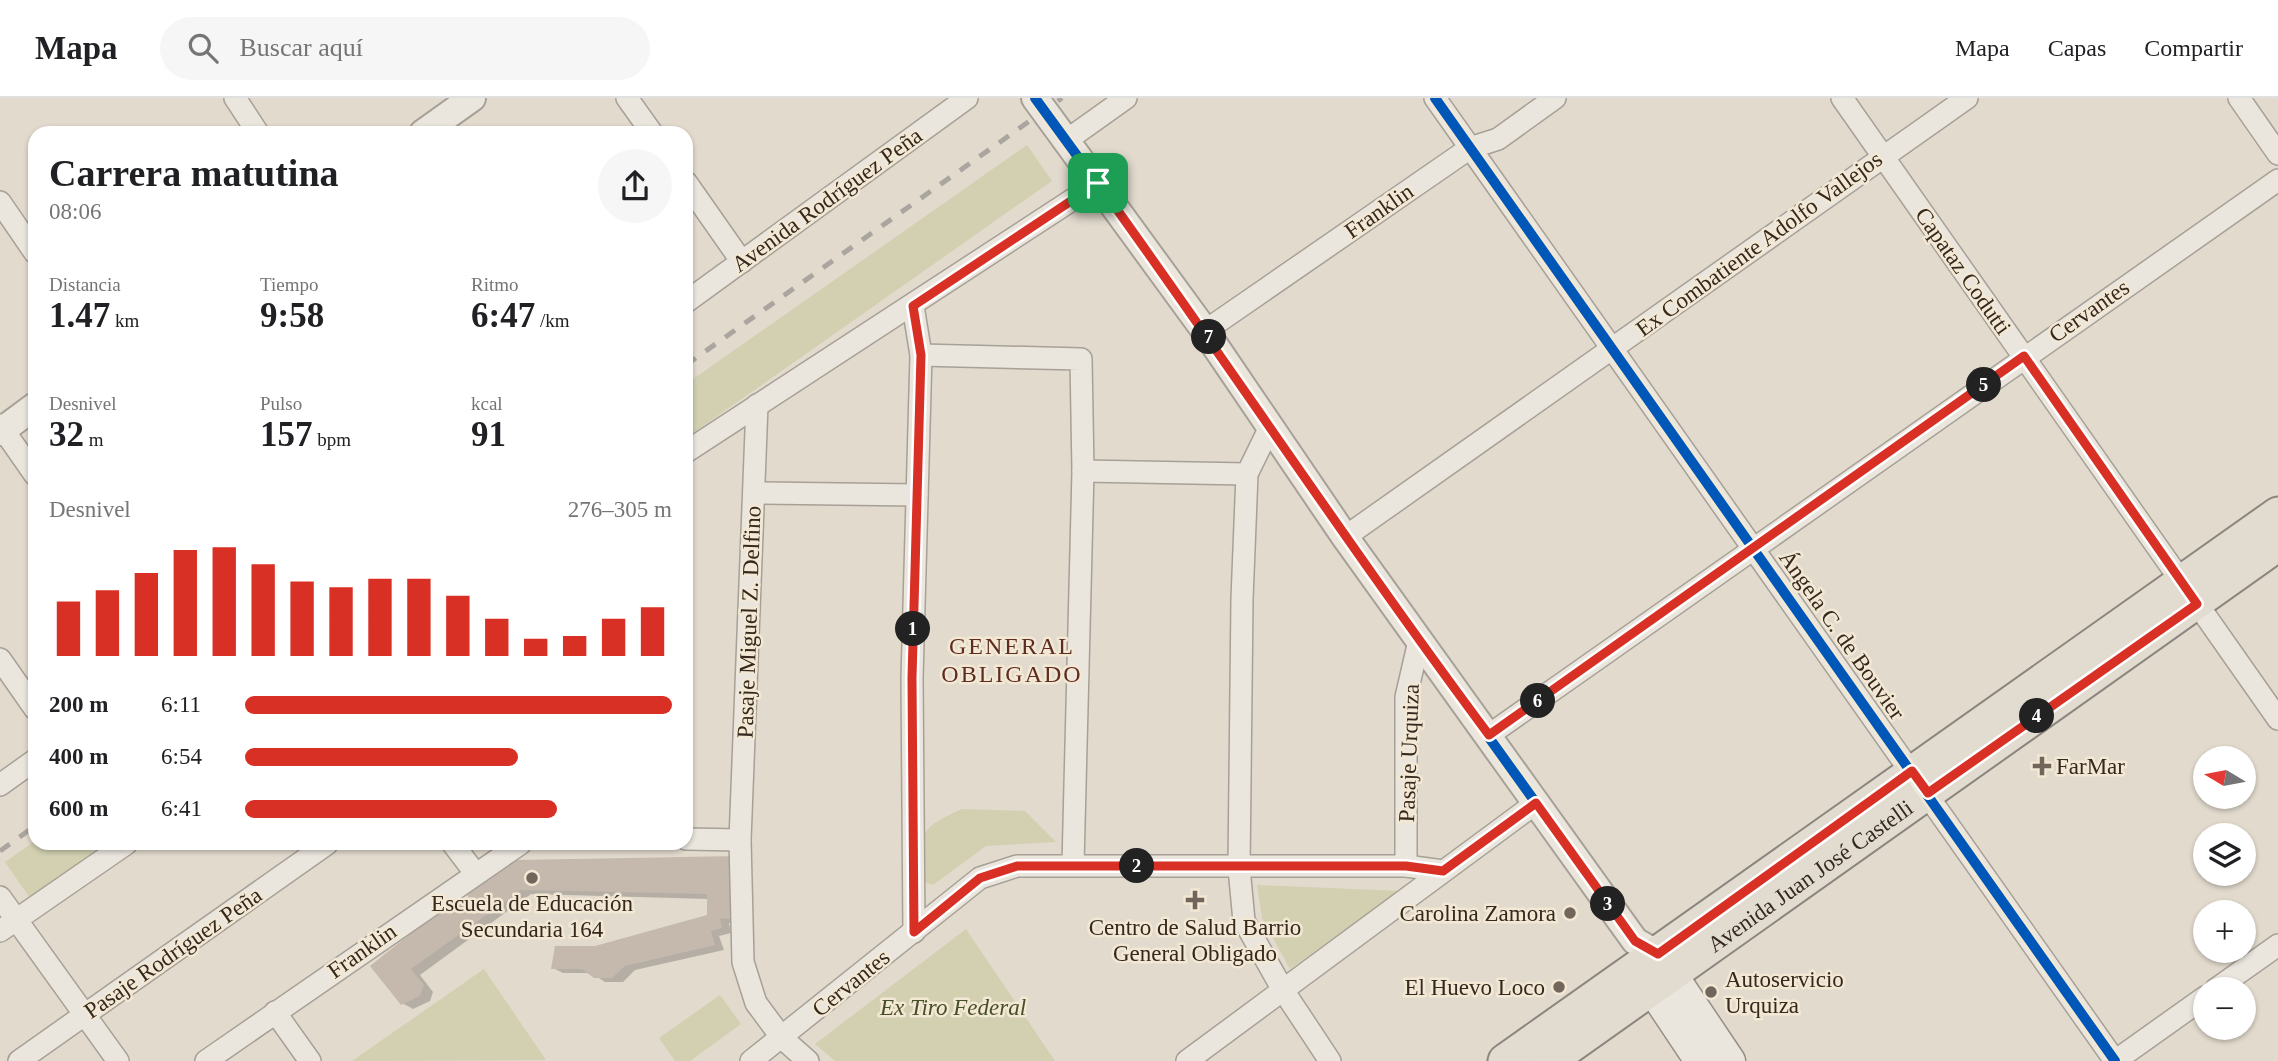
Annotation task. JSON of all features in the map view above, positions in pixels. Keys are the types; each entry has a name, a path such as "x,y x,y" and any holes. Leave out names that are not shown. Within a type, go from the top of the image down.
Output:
{"main road":[{"name":"Avenida Juan José Castelli","path":"2189,593 2278,514"},
{"name":"Avenida Juan José Castelli","path":"1505,1061 1920,782 2189,593 2278,544"},
{"name":"Avenida Juan José Castelli","path":"1549,1061 1650,966"},
{"path":"1650,966 1700,1061"},
{"path":"1650,966 1730,1061"}],"street":[{"path":"235,98 253,126"},
{"path":"433,126 472,98"},
{"path":"627,98 647,126"},
{"name":"Avenida Rodríguez Peña","path":"693,297 967,98"},
{"path":"1035,98 1205,331 1269,429 1489,735 1650,966"},
{"path":"1067,140 1126,98"},
{"name":"Ángela C. de Bouvier","path":"1435,98 2115,1061"},
{"name":"Franklin","path":"1205,331 1470,148 1498,139 1555,98"},
{"name":"Capataz Codutti","path":"1842,98 2278,719"},
{"name":"Ex Combatiente Adolfo Vallejos","path":"1345,537 1967,98"},
{"path":"2239,98 2278,155"},
{"name":"Cervantes","path":"1489,735 2024,356 2278,180"},
{"path":"693,447 1098,183"},
{"path":"693,192 742,262"},
{"path":"0,202 28,243"},
{"path":"913,306 921,355 912,678 914,932"},
{"path":"921,355 1081,359 1083,471 1073,864"},
{"name":"Pasaje Miguel Z. Delfino","path":"757,405 740,839 743,962 756,1003 782,1038 808,1061"},
{"path":"28,411 1,429 28,466"},
{"path":"1269,429 1247,474 1241,599 1239,867 1244,921 1283,989 1331,1061"},
{"path":"1083,471 1247,474"},
{"path":"755,493 917,495"},
{"name":"Pasaje Urquiza","path":"1406,866 1406,697 1419,641"},
{"path":"0,659 28,699"},
{"path":"0,785 28,765"},
{"path":"1187,1061 1536,803"},
{"path":"693,839 740,839"},
{"path":"8,925 117,850"},
{"name":"Pasaje Rodríguez Peña","path":"19,1061 319,850"},
{"path":"458,850 475,873"},
{"name":"Franklin","path":"206,1061 511,850"},
{"name":"Cervantes","path":"751,1061 980,878 1017,866 1406,866 1443,871"},
{"path":"0,897 8,925 86,1015 118,1061"},
{"path":"2233,977 2278,945"},
{"path":"2115,1061 2193,1006"},
{"path":"275,1012 310,1061"}],"green space":[{"path":"1027,145 1052,181 693,433 693,379"},
{"path":"962,809 1025,811 1056,842 986,846 933,885 923,882 924,835 936,822"},
{"path":"28,846 28,850 99,850 30,898 5,862"},
{"path":"1257,885 1401,891 1290,969 1262,918"},
{"name":"Ex Tiro Federal","path":"966,929 1055,1061 835,1061 815,1044"},
{"path":"484,969 546,1060 352,1061"},
{"path":"720,995 741,1024 690,1061 675,1061 659,1038"}],"building":[{"path":"738,856 738,920 720,918 722,928 711,931 715,945 625,966 612,978 594,978 582,969 551,969 555,946 595,946 707,915 707,894 521,890 411,969 424,985 420,996 401,1005 370,966 454,899 460,914 473,906 466,892 516,860"}],"railway":[{"path":"693,360 1062,98"},
{"path":"0,851 28,831"}],"cycle path":[{"path":"1035,98 1205,331 1345,537 1635,941 1658,954"},
{"path":"1435,98 2115,1061"}],"place":[{"name":"FarMar","path":"2042,766"},
{"name":"Escuela de Educación Secundaria 164","path":"532,878"},
{"name":"Centro de Salud Barrio General Obligado","path":"1195,900"},
{"name":"Carolina Zamora","path":"1570,913"},
{"name":"El Huevo Loco","path":"1559,987"},
{"name":"Autoservicio Urquiza","path":"1711,992"}],"district":[{"name":"GENERAL OBLIGADO","path":"1012,660"}],"route":[{"path":"1098,183 1205,331 1269,429 1419,641 1489,735 2024,356 2197,604 1928,793 1912,771 1658,954 1635,941 1536,803 1443,871 1406,866 1017,866 980,878 914,932 912,678 921,355 913,306 1098,183"}]}
